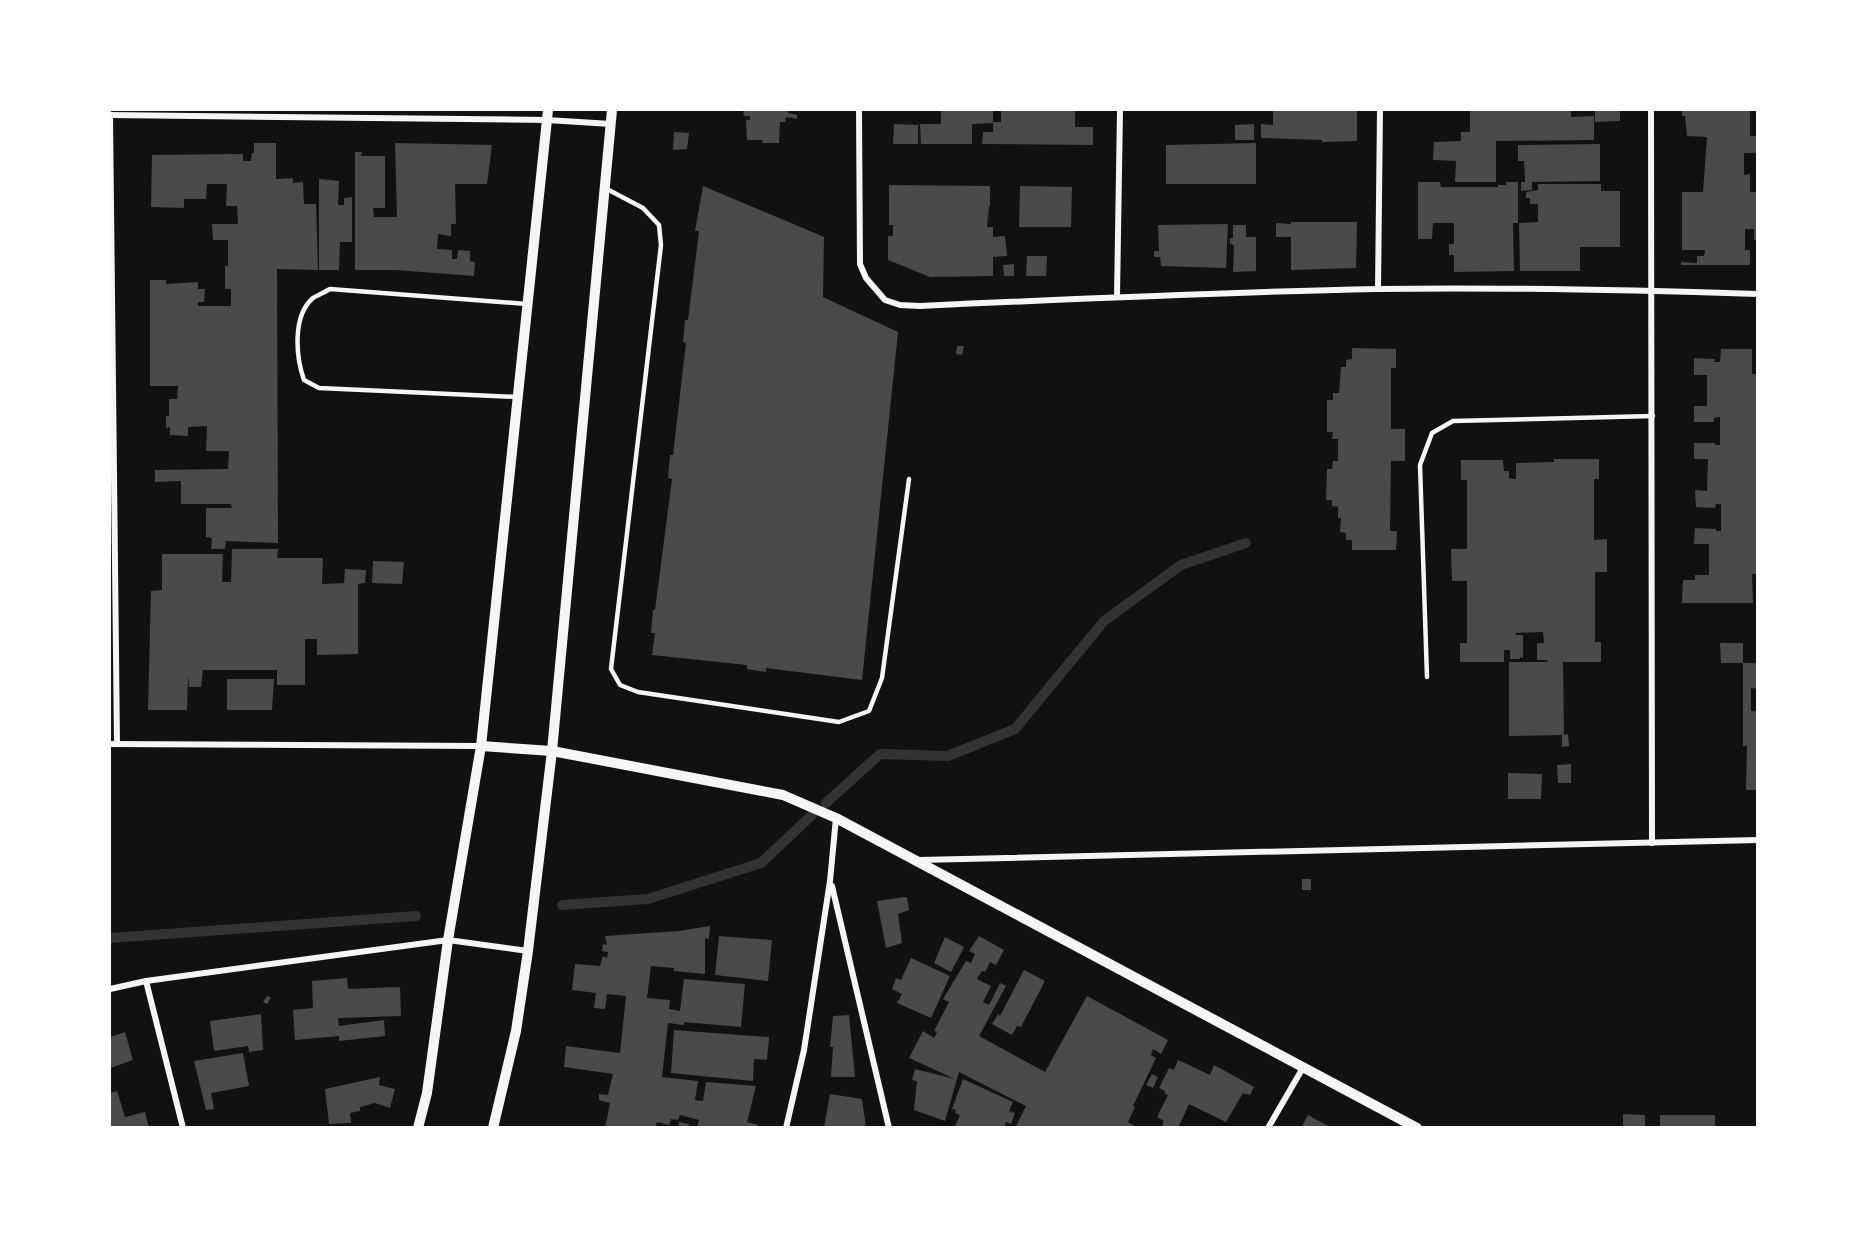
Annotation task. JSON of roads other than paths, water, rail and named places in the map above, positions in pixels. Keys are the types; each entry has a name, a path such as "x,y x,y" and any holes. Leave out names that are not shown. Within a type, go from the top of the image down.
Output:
{"street":[{"path":"493,1128 516,1031 552,751 612,110"},
{"path":"859,110 860,264 866,278 885,300 900,305 1378,289 1758,294"},
{"path":"1117,297 1120,110"},
{"path":"1378,289 1380,110"},
{"path":"1651,110 1652,843"},
{"path":"611,124 548,115 110,115 113,744 481,746 552,751 783,795 836,818 916,860 1417,1128"},
{"path":"418,1128 427,1093 448,940 481,746 548,115"},
{"path":"786,1128 804,1050 830,881 836,818"},
{"path":"916,860 1758,840"},
{"path":"830,881 889,1128"},
{"path":"110,989 146,981 448,940 528,951"},
{"path":"146,981 183,1128"},
{"path":"1268,1128 1304,1066"}],"lane":[{"path":"605,188 643,208 659,225 661,245 611,669 620,685 638,692 839,722 869,711 882,678 909,479"},
{"path":"518,397 319,388 304,380 299,364 299,320 312,299 330,289 528,304"},
{"path":"1427,677 1420,465 1432,434 1453,421 1653,416"}],"waterway":[{"path":"826,803 880,754 948,756 1015,729 1104,621 1181,565 1246,543"},
{"path":"562,905 648,899 761,863 812,815"},
{"path":"110,938 416,916"}]}
